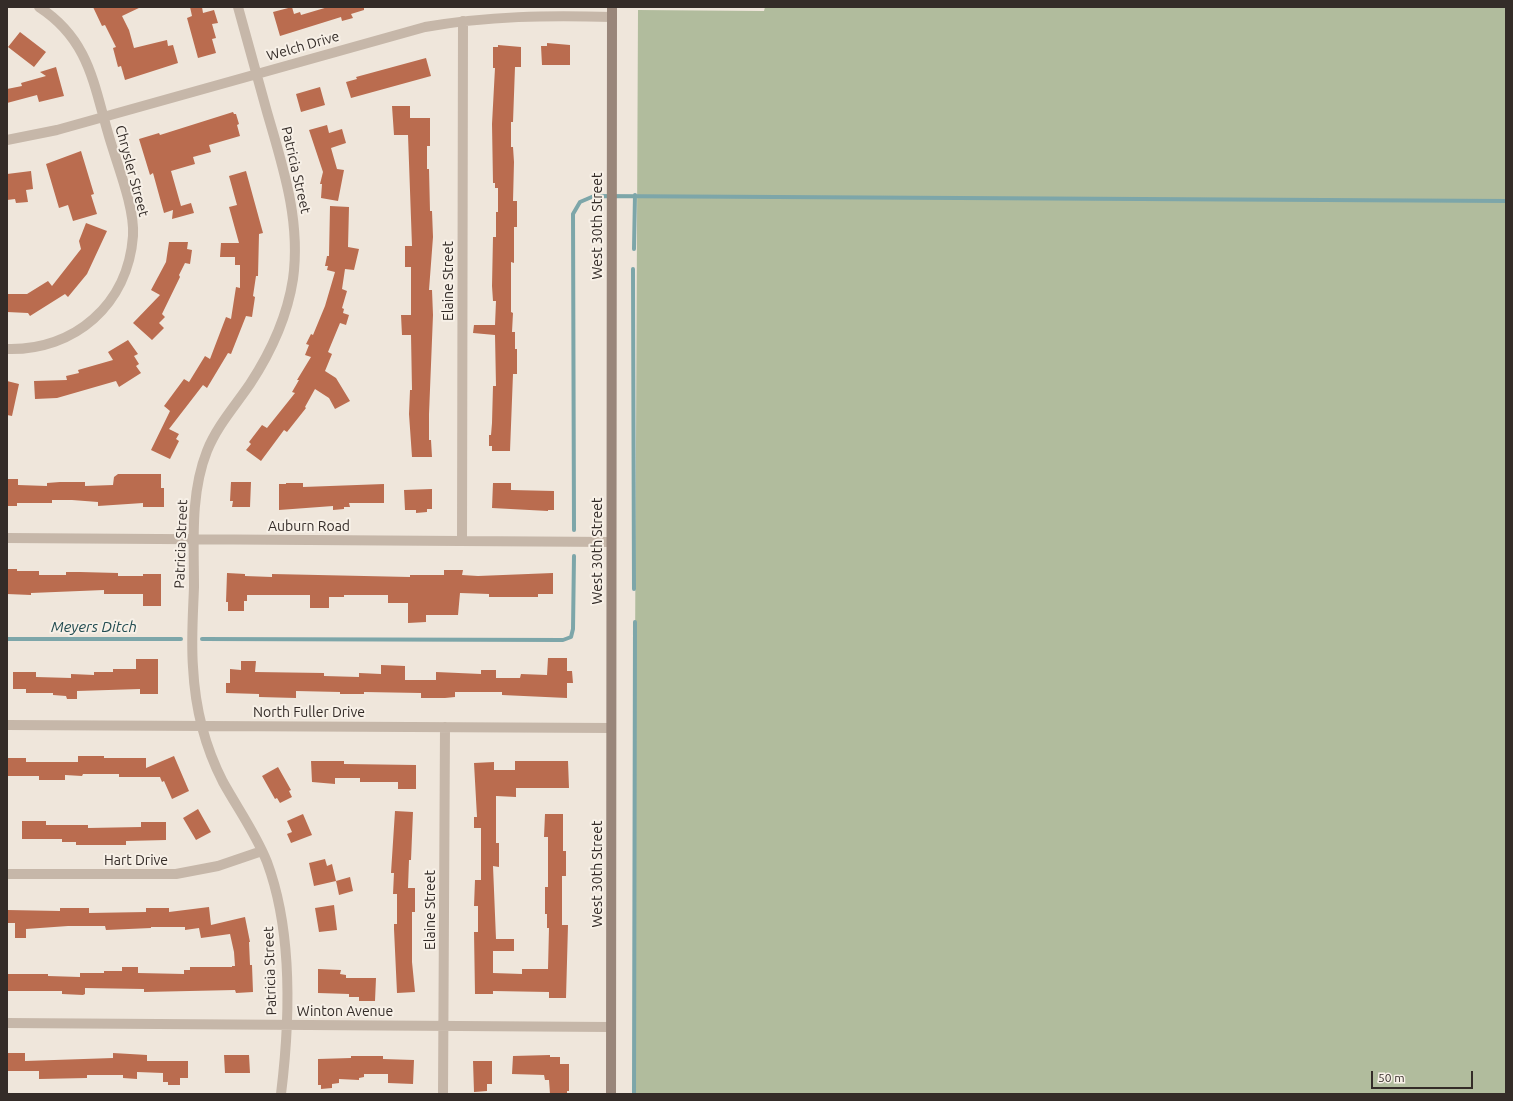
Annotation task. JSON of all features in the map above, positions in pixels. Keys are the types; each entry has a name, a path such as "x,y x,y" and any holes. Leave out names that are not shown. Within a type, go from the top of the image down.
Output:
{"street":[{"name":"Chrysler Street","path":"7,348 41,345 72,334 98,315 111,301 123,279 131,248 132,223 128,204 87,63 78,46 63,26 39,7"},
{"name":"Patricia Street","path":"238,7 287,183 292,208 295,239 293,276 286,313 272,348 249,385 220,426 207,451 195,499 192,658 195,690 202,725 217,769 262,851 275,886 285,937 286,1025 281,1094"},
{"name":"Welch Drive","path":"7,140 57,130 400,33 463,21 526,15 612,12"},
{"name":"West 30th Street","path":"611,1094 612,12"},
{"name":"Elaine Street","path":"462,541 463,21"},
{"name":"Auburn Road","path":"7,538 611,542"},
{"name":"North Fuller Drive","path":"7,725 611,728"},
{"name":"Elaine Street","path":"443,1094 445,727"},
{"name":"Hart Drive","path":"7,874 176,874 218,866 262,851"},
{"name":"Winton Avenue","path":"7,1023 610,1027"}],"green space":[{"path":"765,7 1506,7 1506,1094 633,1094 638,10 764,11"}],"building":[{"path":"93,7 141,7 122,16 129,30 134,48 167,40 168,46 173,45 178,63 125,80 121,66 118,67 113,48 116,47 105,25 102,26"},
{"path":"190,7 202,7 203,13 214,10 218,23 212,24 216,38 212,39 216,53 198,58 187,18 192,16"},
{"path":"292,7 294,14 300,12 301,15 328,7 364,7 364,10 351,14 353,18 342,21 341,17 280,36 273,12"},
{"path":"20,32 46,52 34,67 8,47"},
{"path":"547,43 570,45 570,65 542,65 541,46 547,46"},
{"path":"498,45 521,47 521,67 515,67 513,122 511,122 511,147 513,147 514,162 513,201 517,201 517,227 514,227 514,263 511,262 511,312 513,313 512,332 515,332 515,349 517,349 517,374 513,374 510,451 492,451 492,446 489,446 489,435 491,435 492,423 493,386 496,386 495,335 473,333 474,325 495,325 496,301 493,301 492,286 493,237 496,237 498,188 495,188 495,183 493,183 492,124 495,68 493,68 493,47 498,47"},
{"path":"426,58 431,76 351,98 346,82 357,79 356,77"},
{"path":"56,67 64,96 39,102 37,95 7,103 7,89 22,86 21,83 46,76 40,72"},
{"path":"320,87 325,105 301,112 296,94"},
{"path":"392,106 410,106 410,118 430,118 430,146 427,146 427,169 429,169 430,211 432,211 433,237 429,290 432,290 433,315 429,414 429,440 431,440 432,457 412,457 409,414 410,390 412,390 411,335 402,335 401,315 411,315 411,267 405,267 405,246 412,246 408,135 394,135"},
{"path":"233,112 236,114 239,124 237,125 240,136 209,145 211,152 193,157 195,164 171,171 181,206 191,203 194,213 172,219 173,210 164,213 153,173 150,175 139,139 159,133 160,135"},
{"path":"327,125 329,133 342,129 346,143 331,148 337,169 344,170 338,201 321,198 322,184 320,184 323,172 309,130"},
{"path":"81,151 94,194 91,195 97,214 73,221 68,205 59,208 46,164"},
{"path":"31,171 33,189 26,190 28,202 16,203 15,199 7,200 7,174"},
{"path":"246,171 263,233 259,234 258,276 256,276 253,296 255,297 252,317 246,316 231,354 228,353 207,388 203,385 169,429 179,434 176,439 179,441 170,459 151,450 170,411 164,406 184,379 189,382 205,356 210,359 226,317 231,319 236,287 240,288 240,265 235,265 235,257 220,257 221,243 239,243 229,207 237,205 229,176"},
{"path":"330,206 349,207 348,247 359,249 354,270 345,269 342,289 347,291 342,308 344,309 343,313 349,315 346,325 340,323 328,352 332,354 325,371 336,378 350,401 335,409 329,398 315,389 305,407 306,408 287,432 284,430 261,461 246,450 251,444 249,442 262,425 267,428 295,393 292,392 299,380 297,380 311,357 305,355 309,345 306,344 311,334 313,335 325,306 335,272 327,270 328,266 325,266 327,256 329,256"},
{"path":"86,223 107,231 87,274 68,297 65,294 30,316 28,313 7,312 7,294 27,294 48,281 52,286 81,249 79,241"},
{"path":"169,242 188,242 187,249 192,250 190,264 185,263 162,314 165,317 159,323 164,328 152,340 133,323 160,295 151,290 166,262"},
{"path":"128,340 138,354 134,356 139,364 136,366 141,373 119,387 116,381 57,398 35,399 34,381 67,380 66,376 79,373 78,370 113,360 108,352"},
{"path":"7,381 19,384 12,416 7,415"},
{"path":"118,474 161,474 161,488 164,488 164,507 143,507 143,503 98,506 98,502 72,500 52,500 52,503 17,503 17,506 7,506 7,479 18,479 18,485 47,486 47,483 85,482 85,486 113,485 114,477"},
{"path":"231,482 251,482 250,507 232,507 233,501 230,501"},
{"path":"303,483 303,487 384,484 384,503 349,503 350,507 333,510 333,506 279,510 279,484"},
{"path":"493,483 511,483 511,490 554,491 554,510 492,508"},
{"path":"432,489 432,509 427,509 427,512 416,513 416,510 405,510 404,490"},
{"path":"7,569 17,569 17,571 39,571 39,575 66,575 66,572 118,573 118,576 161,574 161,606 143,606 143,594 104,594 104,590 31,593 31,595 7,594"},
{"path":"444,570 463,570 462,575 478,576 553,573 553,594 538,594 538,597 489,597 489,594 460,593 458,615 426,615 426,622 408,623 408,603 388,603 388,595 344,595 344,597 329,597 329,608 310,608 310,595 247,595 247,601 244,601 244,611 228,611 228,602 226,602 227,573 245,574 245,576 272,577 272,574 410,577 410,575 444,575"},
{"path":"548,658 567,658 567,671 572,671 573,683 567,683 567,698 502,695 502,692 455,692 455,697 445,698 421,698 421,693 364,692 364,694 340,694 340,692 296,691 296,698 259,697 259,694 226,693 226,683 230,683 230,669 241,670 241,661 256,661 255,672 324,673 324,676 359,677 359,673 381,674 381,665 405,666 405,680 436,680 436,672 481,674 481,670 496,670 496,678 520,678 521,674 547,675"},
{"path":"136,659 158,659 158,694 140,694 140,689 77,691 77,699 67,699 66,696 53,695 53,693 26,693 26,689 13,689 13,672 36,672 36,677 71,678 71,674 94,675 94,672 113,672 113,669 136,669"},
{"path":"78,756 104,756 104,758 146,758 146,768 174,756 189,791 172,799 164,781 162,782 160,777 119,777 119,774 83,774 82,776 65,775 65,780 39,780 39,776 7,776 7,758 26,758 26,762 78,762"},
{"path":"311,761 344,761 344,764 416,765 416,789 398,789 398,782 360,782 360,778 335,778 335,784 312,782"},
{"path":"515,761 568,761 569,788 516,788 516,797 496,796 496,843 499,843 499,867 493,866 496,939 514,939 514,951 493,951 493,973 522,974 522,969 548,969 549,928 547,928 547,914 545,914 545,887 548,887 548,837 544,837 545,814 563,814 563,851 566,851 566,876 562,876 562,925 568,925 566,998 549,998 549,992 493,991 493,994 475,994 474,932 478,932 478,906 474,906 475,880 481,880 481,828 474,828 474,817 477,817 474,763 494,762 494,770 515,770"},
{"path":"278,767 291,790 289,791 292,797 280,803 277,798 275,799 262,776"},
{"path":"198,809 211,832 196,840 183,818"},
{"path":"395,811 413,812 408,888 415,888 415,912 412,912 412,962 415,992 397,993 394,924 397,924 397,894 393,894 394,873 391,873"},
{"path":"303,814 312,835 291,843 287,834 292,832 287,821"},
{"path":"22,821 46,821 46,825 88,825 88,828 141,827 141,822 166,822 166,840 126,841 126,845 76,845 76,842 62,842 62,839 22,839"},
{"path":"325,859 327,866 332,864 336,881 314,886 309,863"},
{"path":"350,877 353,891 339,895 336,881"},
{"path":"334,905 337,930 319,932 315,908"},
{"path":"209,907 211,925 245,917 250,942 250,965 252,965 253,992 236,993 235,990 144,992 144,989 85,988 85,994 83,995 62,994 62,991 7,991 7,974 48,974 48,976 80,977 80,973 104,973 104,971 122,971 122,967 138,967 138,973 184,974 184,970 190,970 190,967 235,966 230,934 201,938 199,928 185,930 185,927 151,927 106,930 105,926 68,926 26,929 26,938 15,938 15,923 7,923 7,910 60,911 60,908 89,908 89,913 146,912 146,908 169,908 169,912"},
{"path":"318,969 341,970 340,974 346,975 346,978 376,978 375,1001 359,1001 359,997 349,997 349,994 318,993"},
{"path":"7,1053 25,1053 25,1061 113,1058 113,1053 147,1055 147,1061 188,1061 188,1078 180,1078 180,1085 168,1085 168,1082 163,1082 163,1073 137,1072 137,1079 123,1078 123,1075 87,1075 87,1078 39,1079 39,1071 7,1071"},
{"path":"224,1055 249,1055 250,1073 225,1073"},
{"path":"550,1055 550,1057 560,1057 560,1064 569,1064 569,1091 567,1091 567,1094 550,1094 549,1080 545,1080 544,1075 512,1074 513,1056"},
{"path":"351,1056 383,1056 383,1059 414,1060 413,1084 388,1083 388,1074 364,1074 364,1077 359,1078 359,1080 339,1079 339,1083 332,1084 332,1088 321,1089 321,1085 318,1085 318,1059 351,1058"},
{"path":"473,1061 492,1061 492,1084 487,1084 487,1091 474,1092"}],"waterway":[{"path":"634,249 635,195"},
{"path":"574,530 573,214 580,202 594,196 1506,201"},
{"path":"633,269 634,589"},
{"path":"202,639 563,640 571,637 573,629 574,556"},
{"path":"634,1094 635,622"},
{"name":"Meyers Ditch","path":"7,639 181,639"}]}
